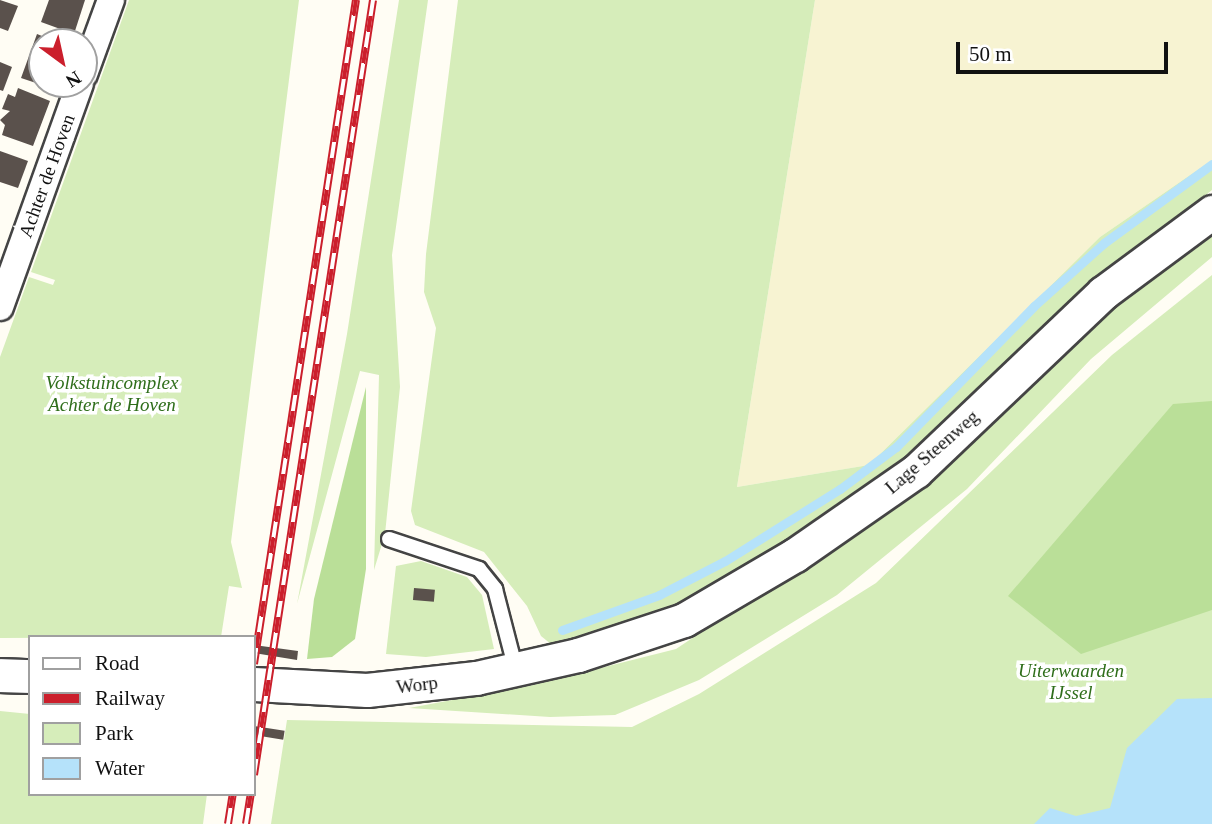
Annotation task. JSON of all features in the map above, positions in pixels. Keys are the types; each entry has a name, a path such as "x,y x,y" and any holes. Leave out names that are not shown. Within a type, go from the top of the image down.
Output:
{"street":[{"path":"98,36 111,0"},
{"name":"Achter de Hoven","path":"0,307 75,98"},
{"name":"Lage Steenweg","path":"578,655 684,620 830,531 916,471 1103,293 1212,212"},
{"name":"Worp","path":"256,684 368,681 516,670 578,655"},
{"path":"0,674 28,676"}],"lane":[{"path":"389,539 479,569 495,589 516,670"}],"shaded area":[{"path":"815,0 1212,0 1212,160 1100,237 869,465 737,487"}],"green space":[{"name":"Volkstuincomplex Achter de Hoven","path":"129,0 299,0 231,542 242,588 229,586 221,635 28,635 28,638 0,638 0,357 29,277 53,285 55,280 31,272 94,98 98,98 98,86"},
{"path":"399,0 428,0 392,255 400,387 385,534 374,570 379,375 360,371 297,604 347,334"},
{"path":"458,0 815,0 737,487 869,465 1100,237 1212,160 1212,190 1074,299 964,412 858,500 669,611 557,649 541,636 527,606 484,552 415,525 411,511 436,328 424,292 426,254"},
{"path":"1212,235 1212,257 1091,359 967,489 837,595 699,680 615,715 550,717 409,708 533,685 676,649 898,501 1128,296"},
{"name":"Uiterwaarden IJssel","path":"1212,275 1212,824 271,824 287,720 632,727 699,694 876,583 1112,355"},
{"path":"366,387 366,569 355,639 332,657 307,659 314,599"},
{"path":"1212,401 1212,610 1081,654 1008,596 1173,404"},
{"path":"421,561 467,577 482,595 494,649 426,657 386,654 396,566"},
{"path":"0,711 28,714 28,796 207,796 203,824 0,824"}],"water":[{"path":"1212,698 1212,824 1034,824 1050,808 1076,816 1110,808 1127,748 1177,699"}],"building":[{"path":"0,0 18,6 8,31 0,28"},
{"path":"49,0 85,0 76,28 58,28 41,22"},
{"path":"28,59 28,80 21,78"},
{"path":"0,62 12,67 3,91 0,90"},
{"path":"18,88 28,92 28,98 50,101 33,146 2,135 5,125 0,120 10,111 2,109 8,94 15,97"},
{"path":"0,151 28,161 18,188 0,182"},
{"path":"414,588 435,590 434,602 413,600"},
{"path":"256,645 298,651 297,660 256,653"},
{"path":"256,726 285,731 283,740 256,735"}],"waterway":[{"path":"562,630 659,595 725,561 840,489 896,447 1034,306 1104,243 1212,164"}],"railway":[{"path":"256,651 356,0"},
{"path":"256,762 373,0"},
{"path":"228,824 233,796"},
{"path":"246,824 251,796"}]}
